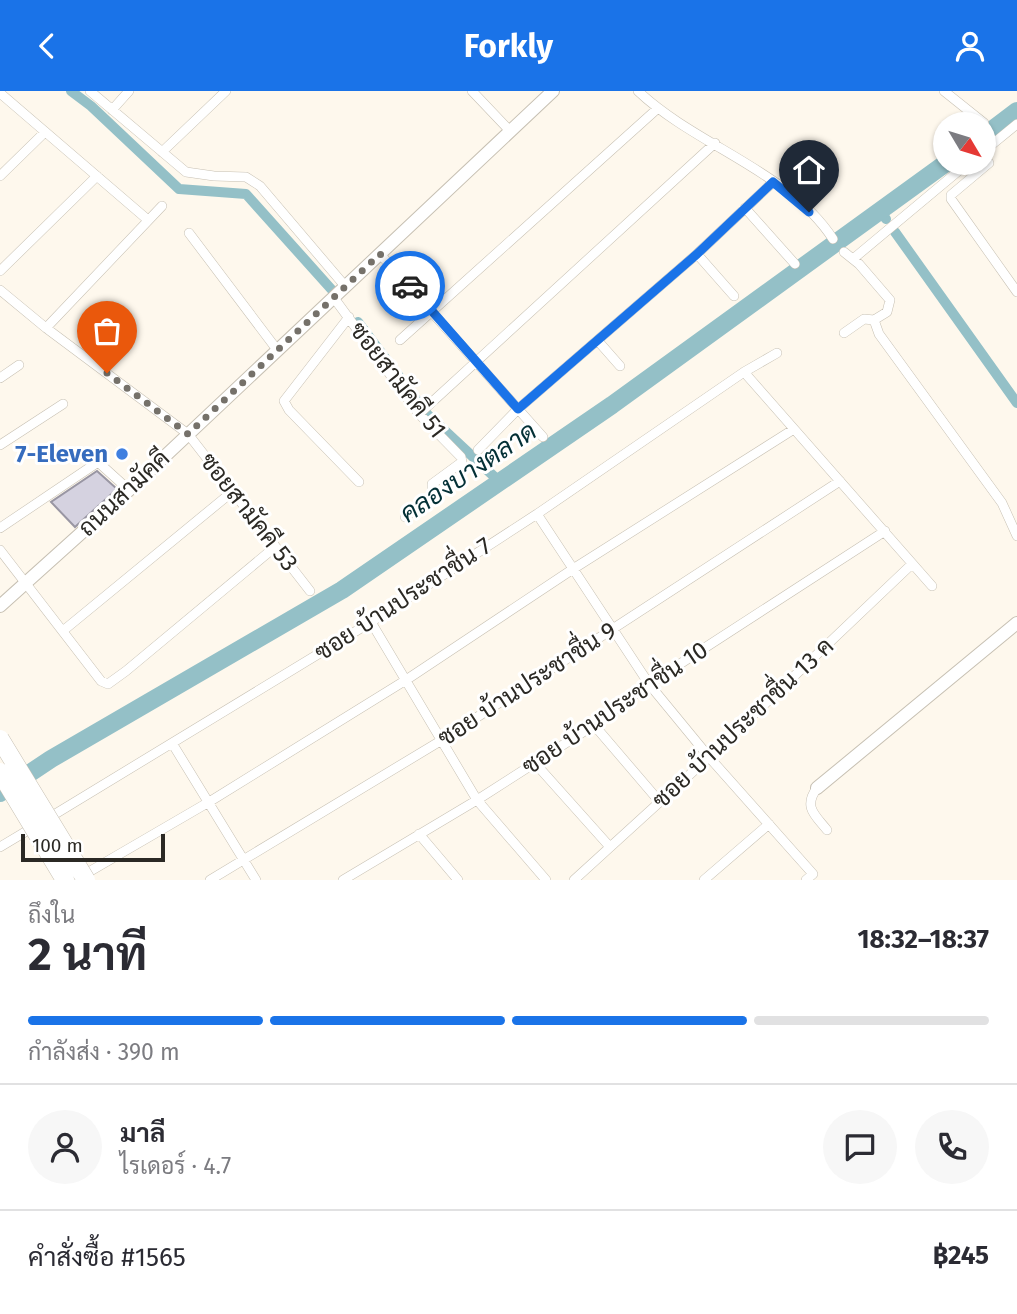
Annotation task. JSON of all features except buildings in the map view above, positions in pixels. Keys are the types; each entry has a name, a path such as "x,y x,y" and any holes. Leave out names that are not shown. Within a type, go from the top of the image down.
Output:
{"highway":[{"path":"0,739 86,880"},
{"path":"0,772 65,880"}],"main road":[{"name":"ถนนสามัคคี","path":"0,606 129,490 553,91"},
{"path":"817,788 1017,623"}],"street":[{"path":"90,91 186,172 246,177 260,187 345,286"},
{"path":"112,110 129,91"},
{"path":"162,152 226,91"},
{"path":"472,91 511,132"},
{"path":"638,91 657,109 715,143 773,182 831,235"},
{"path":"944,91 971,112"},
{"path":"956,100 964,91"},
{"path":"0,93 148,220"},
{"path":"400,340 657,109"},
{"path":"996,141 1017,124"},
{"path":"0,176 45,132"},
{"path":"423,412 715,143"},
{"path":"853,258 953,175"},
{"path":"974,175 956,189 951,199 1017,292"},
{"path":"0,271 97,176"},
{"path":"478,450 518,409 697,254 773,182"},
{"path":"46,328 162,206"},
{"path":"745,208 795,264"},
{"path":"189,233 278,351"},
{"path":"844,252 853,258 890,300 887,312 874,320 864,319 844,333"},
{"path":"380,254 543,437"},
{"path":"697,254 734,296"},
{"name":"ซอยสามัคคี 53","path":"0,290 46,328 188,434 310,591"},
{"name":"ซอยสามัคคี 51","path":"334,298 461,457 462,462 432,484 433,495 405,517"},
{"path":"349,317 284,401 289,410 359,482"},
{"path":"874,320 879,334 1002,503 1017,536"},
{"path":"598,341 620,366"},
{"name":"ซอย บ้านประชาชื่น 7","path":"0,847 371,622 537,514 744,372 777,353"},
{"path":"0,378 19,365"},
{"path":"744,372 932,586"},
{"path":"0,445 63,404"},
{"path":"75,880 209,802 406,680 573,569 794,429"},
{"path":"0,528 99,462 129,490"},
{"name":"ซอย บ้านประชาชื่น 9","path":"210,880 442,740 840,481"},
{"path":"64,630 232,492"},
{"path":"537,514 649,684 769,824 810,877"},
{"name":"ซอย บ้านประชาชื่น 10","path":"343,880 477,800 594,725 649,684 884,531"},
{"path":"0,550 101,681 108,684 275,547"},
{"name":"ซอย บ้านประชาชื่น 13 ค","path":"574,880 709,757 912,564"},
{"path":"371,622 477,800 545,880"},
{"path":"594,725 659,801"},
{"path":"172,743 256,880"},
{"path":"534,762 610,847"},
{"path":"817,788 810,797 810,804 813,814 827,830"},
{"path":"704,880 769,824"},
{"path":"419,834 458,880"}],"waterway":[{"path":"71,91 91,106 179,189 246,194 332,290"},
{"name":"คลองบางตลาด","path":"996,127 1017,111"},
{"name":"คลองบางตลาด","path":"0,793 51,759 342,590 612,405 933,172"},
{"path":"880,211 886,219"},
{"path":"895,232 1017,403"},
{"path":"358,322 428,415 500,482"}],"way so far":[{"path":"107,373 188,434 380,254 410,286"}],"place":[{"name":"7-Eleven","path":"122,454"}],"route":[{"path":"410,286 518,409 697,254 773,182 809,212"}]}
